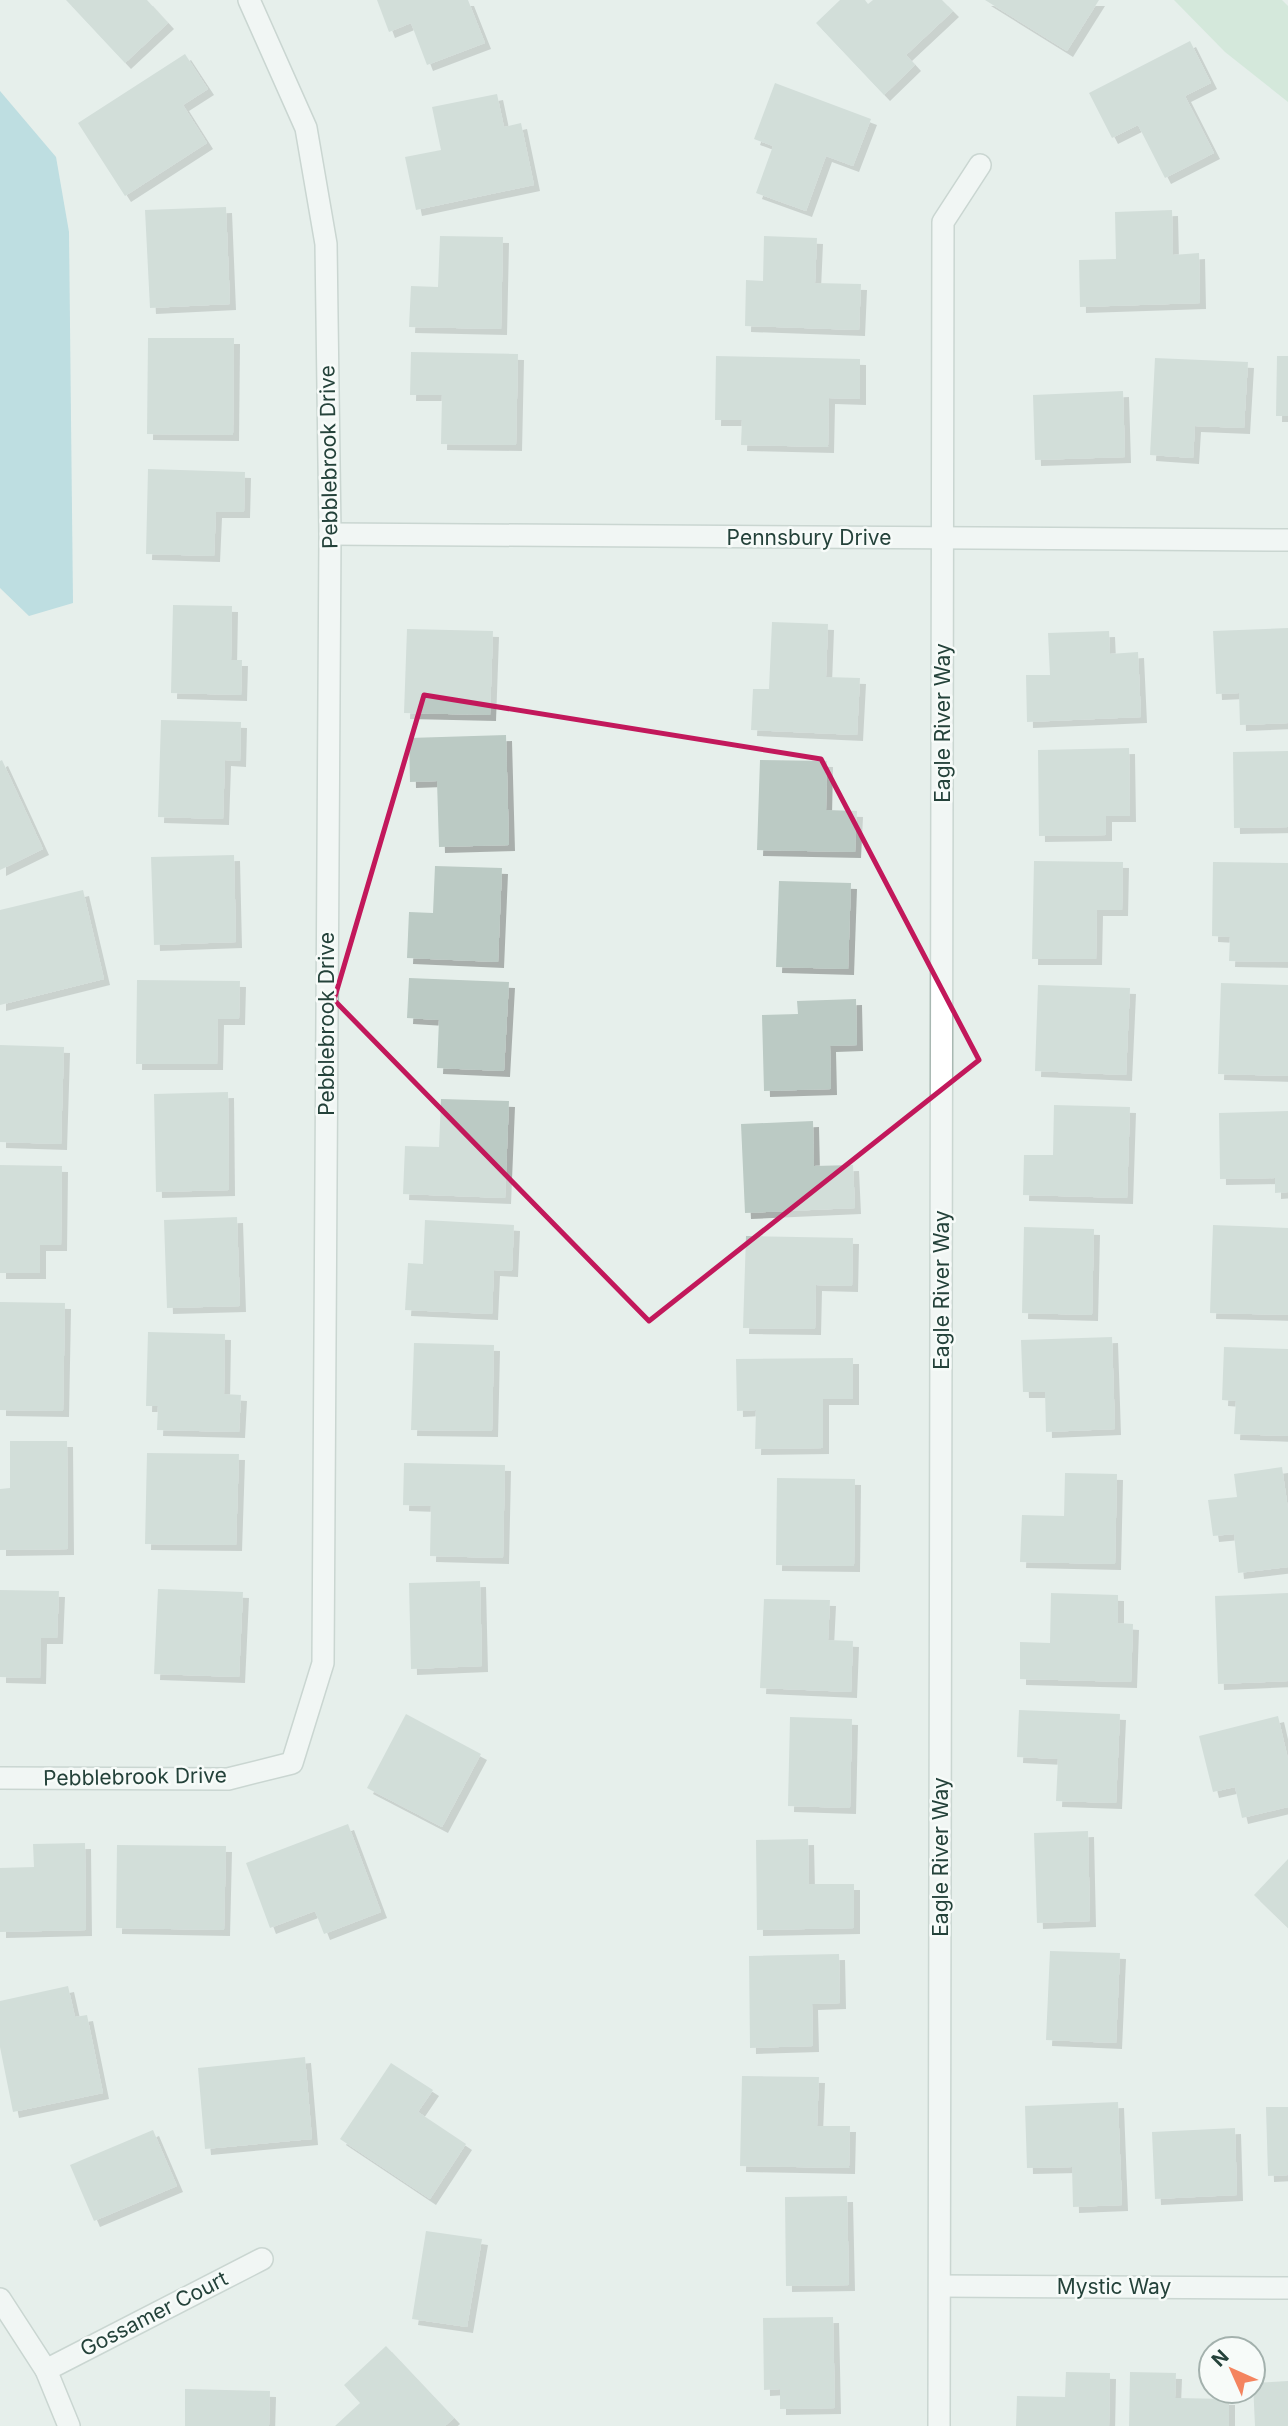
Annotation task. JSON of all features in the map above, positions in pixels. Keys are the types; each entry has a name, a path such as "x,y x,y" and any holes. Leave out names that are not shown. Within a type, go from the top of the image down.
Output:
{"street":[{"name":"Pebblebrook Drive","path":"0,1778 228,1779 292,1763 323,1663 330,534 326,244 306,128 249,0"},
{"name":"Eagle River Way","path":"939,2426 943,222 980,165"},
{"name":"Pennsbury Drive","path":"330,534 1288,540"},
{"name":"Gossamer Court","path":"46,2370 262,2259"},
{"name":"Mystic Way","path":"940,2286 1288,2288"},
{"path":"0,2299 46,2370 69,2426"}],"highlighted area":[{"path":"424,695 821,759 979,1060 649,1321 334,1000"}],"green space":[{"path":"1174,0 1282,0 1288,6 1288,102 1225,52"}],"water":[{"path":"0,91 56,157 69,232 73,603 29,616 0,588"}],"building":[{"path":"66,0 147,0 168,23 125,63"},
{"path":"377,0 468,0 485,43 427,65 411,23 389,32"},
{"path":"840,0 865,0 868,4 873,0 942,0 953,11 906,55 915,65 884,95 816,23"},
{"path":"985,0 1099,0 1067,51"},
{"path":"1190,41 1211,83 1185,96 1214,153 1165,178 1138,125 1112,138 1089,93"},
{"path":"185,54 208,89 183,105 207,143 125,196 78,123"},
{"path":"775,83 871,119 853,166 826,156 806,211 756,193 773,146 754,139"},
{"path":"497,94 504,127 521,123 534,185 416,210 405,157 441,150 432,107"},
{"path":"226,207 230,304 150,308 145,210"},
{"path":"1172,210 1173,255 1199,253 1200,303 1080,307 1079,260 1116,259 1115,212"},
{"path":"440,236 503,237 501,329 409,327 411,286 438,287"},
{"path":"764,236 817,238 815,283 861,284 859,330 745,326 746,280 763,281"},
{"path":"148,338 234,338 233,435 147,434"},
{"path":"411,352 518,354 516,445 441,444 442,395 410,395"},
{"path":"716,356 860,359 860,399 829,398 828,447 741,445 742,420 715,420"},
{"path":"1277,356 1288,356 1288,416 1276,416"},
{"path":"1155,358 1248,362 1244,428 1195,426 1193,458 1150,455"},
{"path":"1123,391 1125,457 1035,460 1033,395"},
{"path":"148,469 245,472 244,512 216,512 214,556 146,554"},
{"path":"173,605 232,606 231,660 242,660 241,695 171,693"},
{"path":"772,622 828,624 826,677 860,678 857,735 751,730 753,689 769,689"},
{"path":"1288,628 1288,723 1240,725 1239,693 1216,694 1213,631"},
{"path":"407,629 493,631 490,715 404,713"},
{"path":"1109,631 1110,654 1138,652 1141,717 1027,722 1026,675 1050,675 1048,633"},
{"path":"161,720 241,722 240,761 225,760 223,819 158,817"},
{"path":"506,735 509,845 439,847 437,781 410,782 409,738"},
{"path":"1129,748 1130,816 1106,816 1106,835 1039,836 1038,750"},
{"path":"1288,751 1288,827 1234,828 1233,752"},
{"path":"2,760 43,849 0,870 0,761"},
{"path":"760,760 827,761 826,810 857,811 855,852 757,850"},
{"path":"234,855 236,942 154,945 151,857"},
{"path":"1034,861 1123,862 1122,910 1097,910 1096,959 1032,959"},
{"path":"1213,862 1288,863 1288,962 1229,961 1230,937 1212,936"},
{"path":"435,866 502,868 498,962 407,958 409,912 433,913"},
{"path":"779,881 851,883 848,969 776,967"},
{"path":"83,890 104,979 0,1005 0,910"},
{"path":"409,978 509,982 504,1071 437,1068 439,1020 407,1018"},
{"path":"137,980 240,981 239,1019 218,1019 217,1064 136,1064"},
{"path":"1221,983 1288,985 1288,1076 1218,1074"},
{"path":"1038,985 1130,988 1126,1075 1035,1071"},
{"path":"856,999 857,1045 830,1046 831,1089 764,1091 762,1015 798,1014 797,1001"},
{"path":"0,1045 64,1047 61,1144 0,1142"},
{"path":"228,1092 229,1190 156,1192 154,1094"},
{"path":"441,1099 509,1101 505,1198 403,1194 405,1146 439,1147"},
{"path":"1054,1105 1130,1107 1127,1198 1023,1195 1024,1155 1053,1155"},
{"path":"1288,1111 1288,1192 1275,1193 1275,1178 1220,1179 1219,1113"},
{"path":"813,1121 814,1166 853,1165 855,1208 745,1213 741,1124"},
{"path":"0,1165 62,1166 61,1245 40,1245 40,1273 0,1273"},
{"path":"237,1217 240,1306 167,1308 164,1220"},
{"path":"425,1220 514,1225 512,1271 494,1270 492,1314 405,1310 408,1263 423,1264"},
{"path":"1213,1225 1288,1228 1288,1315 1210,1313"},
{"path":"1024,1227 1094,1229 1092,1315 1022,1313"},
{"path":"746,1236 853,1238 852,1286 816,1285 815,1329 743,1328"},
{"path":"0,1302 65,1303 63,1411 0,1410"},
{"path":"148,1332 225,1334 224,1394 241,1395 239,1432 157,1430 158,1406 146,1406"},
{"path":"1112,1337 1115,1429 1046,1432 1045,1392 1023,1392 1021,1340"},
{"path":"414,1343 494,1345 492,1431 411,1430"},
{"path":"1224,1347 1288,1349 1288,1436 1234,1434 1236,1401 1222,1400"},
{"path":"853,1358 853,1399 823,1399 823,1448 755,1449 756,1410 737,1411 736,1359"},
{"path":"10,1441 67,1441 68,1549 0,1550 0,1489 10,1488"},
{"path":"147,1453 239,1454 236,1545 145,1544"},
{"path":"404,1463 505,1465 503,1558 430,1556 431,1506 403,1505"},
{"path":"1282,1467 1288,1509 1288,1567 1238,1573 1234,1534 1213,1536 1208,1500 1237,1497 1234,1474"},
{"path":"1065,1473 1117,1474 1115,1564 1020,1562 1022,1515 1064,1516"},
{"path":"777,1478 855,1479 854,1566 776,1565"},
{"path":"480,1581 482,1666 411,1669 409,1583"},
{"path":"158,1589 243,1592 239,1677 154,1674"},
{"path":"0,1590 59,1591 57,1638 41,1638 40,1678 0,1677"},
{"path":"1051,1593 1118,1595 1118,1623 1133,1624 1131,1682 1020,1679 1020,1642 1050,1643"},
{"path":"1288,1593 1288,1681 1218,1684 1215,1596"},
{"path":"764,1599 830,1600 828,1640 853,1641 851,1692 760,1688"},
{"path":"1019,1710 1120,1714 1116,1803 1056,1801 1058,1759 1017,1757"},
{"path":"406,1714 481,1754 442,1827 367,1788"},
{"path":"1278,1716 1288,1759 1288,1807 1242,1818 1235,1787 1213,1792 1199,1736"},
{"path":"790,1717 852,1719 850,1808 788,1806"},
{"path":"348,1824 381,1912 324,1934 315,1911 270,1928 246,1863"},
{"path":"1088,1831 1090,1921 1037,1923 1034,1833"},
{"path":"808,1839 809,1884 854,1884 854,1928 757,1930 756,1840"},
{"path":"85,1843 86,1930 0,1932 0,1868 34,1867 33,1844"},
{"path":"117,1845 226,1846 224,1930 116,1928"},
{"path":"1288,1859 1288,1928 1254,1895"},
{"path":"1050,1951 1120,1953 1116,2043 1046,2040"},
{"path":"839,1954 840,2003 812,2004 813,2046 750,2048 749,1956"},
{"path":"68,1986 75,2017 87,2015 103,2093 13,2112 0,2047 0,2001"},
{"path":"305,2057 312,2139 205,2149 198,2068"},
{"path":"391,2063 433,2090 418,2112 466,2144 430,2199 340,2139"},
{"path":"742,2076 819,2077 817,2126 850,2126 849,2168 740,2166"},
{"path":"1118,2102 1122,2205 1073,2207 1072,2167 1027,2168 1025,2106"},
{"path":"1266,2107 1288,2107 1288,2175 1268,2176"},
{"path":"1235,2128 1237,2195 1155,2199 1152,2132"},
{"path":"153,2130 177,2186 94,2221 70,2165"},
{"path":"847,2196 849,2285 786,2286 785,2197"},
{"path":"426,2231 482,2239 467,2327 412,2319"},
{"path":"833,2317 835,2408 780,2409 780,2389 764,2390 763,2318"},
{"path":"386,2346 454,2418 445,2426 335,2426 360,2403 344,2385"},
{"path":"1066,2372 1110,2373 1109,2426 1016,2426 1017,2396 1065,2397"},
{"path":"1130,2372 1176,2373 1175,2398 1197,2398 1197,2405 1229,2405 1229,2426 1129,2426"},
{"path":"1288,2381 1288,2426 1255,2426 1254,2405 1267,2405 1267,2382"},
{"path":"185,2389 270,2391 269,2426 185,2426"}]}
